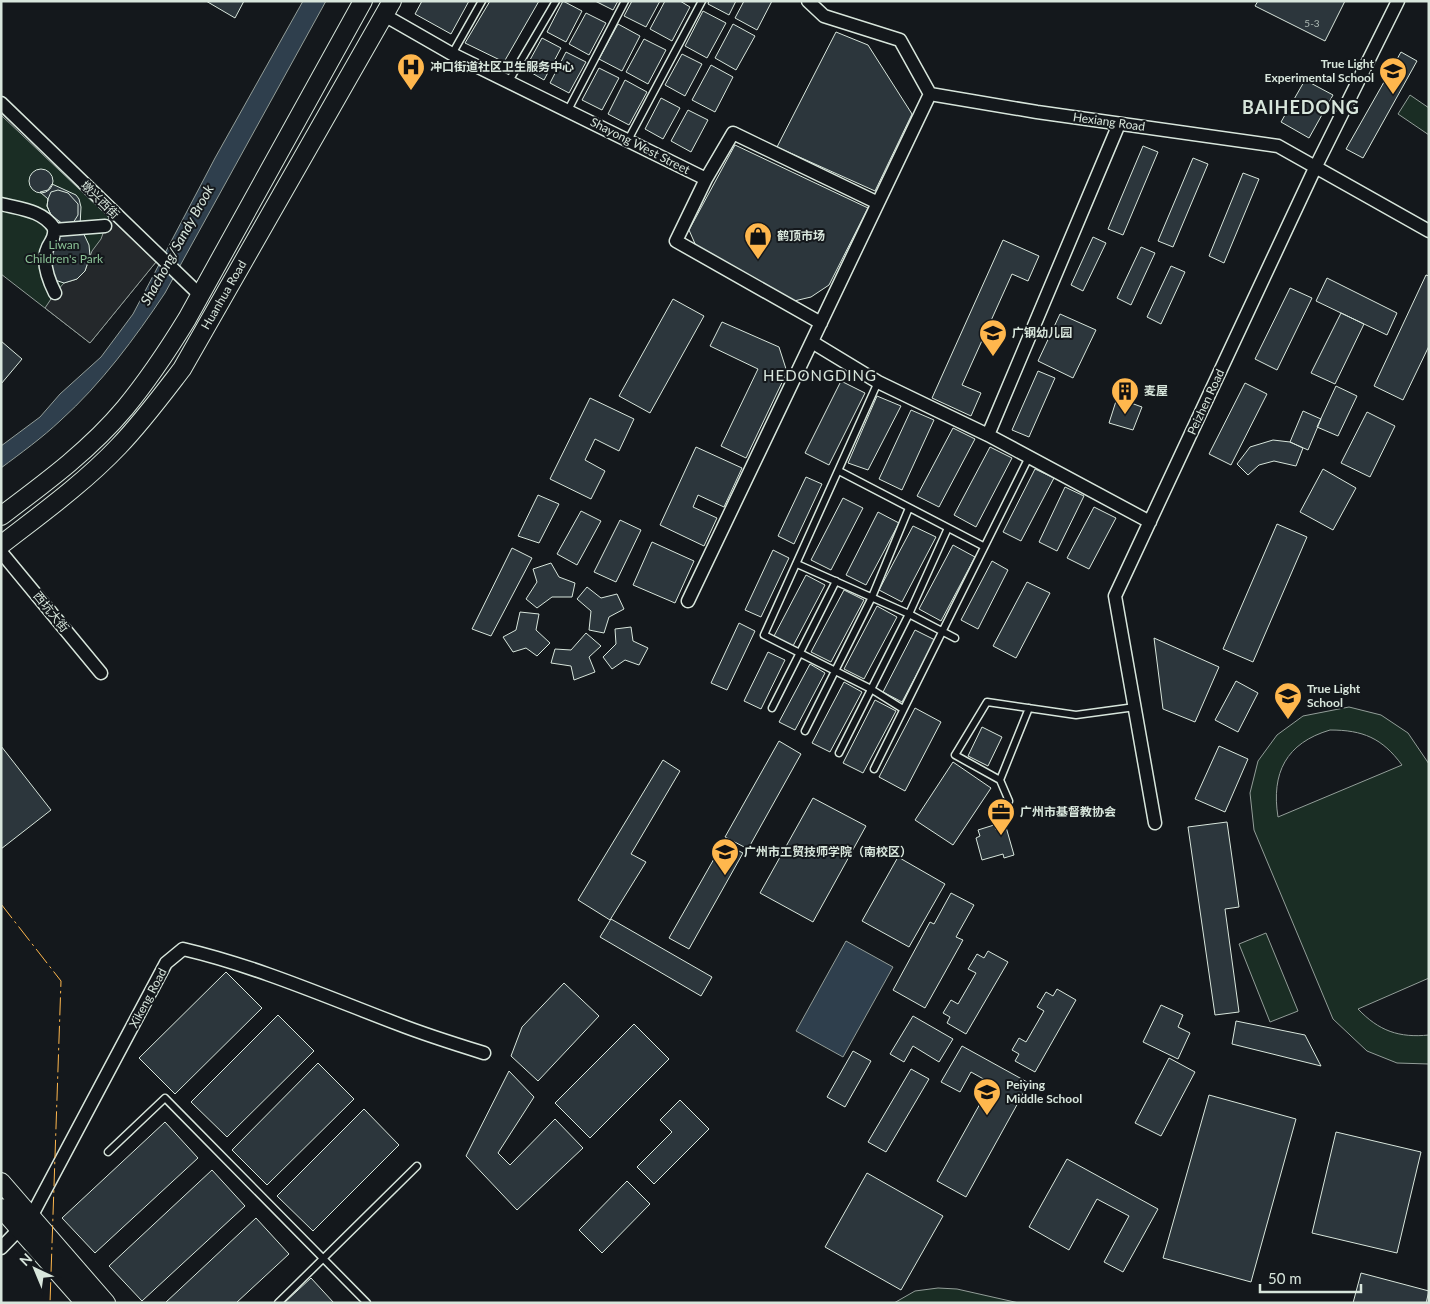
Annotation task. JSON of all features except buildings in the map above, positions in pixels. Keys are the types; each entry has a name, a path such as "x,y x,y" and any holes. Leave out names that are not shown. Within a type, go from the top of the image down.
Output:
{"main road":[{"name":"Huanhua Road","path":"1,516 62,469 96,439 125,408 159,364 200,295 363,1"},
{"name":"Huanhua Road","path":"1,545 72,489 118,447 154,406 182,369 388,8"},
{"path":"1,1182 26,1223 85,1303"},
{"path":"1,1208 26,1223 106,1303"}],"street":[{"path":"688,601 930,94 900,40 824,16 808,1"},
{"name":"Peizhen Road","path":"1155,823 1116,596 1316,166 1398,1"},
{"name":"Shayong West Street","path":"388,8 452,54 706,179"},
{"name":"Hexiang Road","path":"930,94 1119,124 1278,146 1429,231"},
{"name":"墩兴西街","path":"1,104 200,295"},
{"path":"988,435 1119,124"},
{"path":"821,323 676,241 706,179 733,133 878,203"},
{"path":"1,204 36,213 46,218 54,230"},
{"path":"54,230 105,226"},
{"path":"54,230 45,260 48,276 55,293"},
{"path":"812,342 878,382 988,435 1150,522"},
{"name":"西坑大街","path":"1,552 101,673"},
{"name":"Xikeng Road","path":"1,1248 26,1223 166,963 182,949 204,954 291,984 484,1054"}],"lane":[{"path":"452,54 482,1"},
{"path":"509,81 556,1"},
{"path":"568,110 625,1"},
{"path":"628,140 702,1"},
{"path":"878,382 764,635 871,688 903,709"},
{"path":"874,769 983,546 1029,458"},
{"path":"839,471 983,546"},
{"path":"806,731 872,597 909,508"},
{"path":"839,753 909,614 948,528"},
{"path":"797,564 909,614 941,633 955,638"},
{"path":"772,708 802,653 836,581"},
{"path":"1009,801 1000,780 955,756 987,702 1076,715 1135,707"},
{"path":"1000,780 1029,708"},
{"path":"108,1152 165,1098 367,1303"},
{"path":"278,1303 417,1166"}],"green space":[{"path":"1410,95 1429,108 1429,135 1398,114"},
{"name":"Liwan Children's Park","path":"1,115 156,262 90,343 1,274"},
{"path":"1349,707 1381,715 1408,733 1429,764 1429,978 1358,1009 1374,1023 1390,1031 1408,1035 1429,1035 1429,1064 1397,1063 1367,1051 1333,1019 1254,830 1250,793 1258,761 1277,735 1303,716","holes":["1330,730 1342,730 1371,737 1387,748 1402,765 1278,817 1277,787 1285,762 1292,752 1302,743 1315,736"]},
{"path":"1266,933 1298,1011 1270,1022 1239,944"},
{"path":"938,1288 957,1289 1019,1303 894,1303 915,1291"}],"shaded area":[{"path":"109,217 156,262 90,343 45,308 64,283 77,279 85,271 92,251 101,239"}],"water":[{"name":"Shachong/Sandy Brook","path":"303,1 326,1 165,293 142,327 104,376 76,406 46,433 1,468 1,446 40,417 60,394 101,357 133,314 215,158"},
{"path":"846,941 893,967 843,1057 796,1031"}],"power":[{"path":"1,904 61,981 50,1303"}],"place":[{"name":"冲口街道社区卫生服务中心","path":"411,91"},
{"name":"True Light Experimental School","path":"1393,95"},
{"name":"鹤顶市场","path":"758,260"},
{"name":"广钢幼儿园","path":"993,357"},
{"name":"麦屋","path":"1125,415"},
{"name":"True Light School","path":"1288,720"},
{"name":"广州市基督教协会","path":"1001,836"},
{"name":"广州市工贸技师学院（南校区）","path":"725,876"},
{"name":"Peiying Middle School","path":"987,1116"}],"district":[{"name":"BAIHEDONG","path":"1301,108"},
{"name":"HEDONGDING","path":"820,376"}]}
